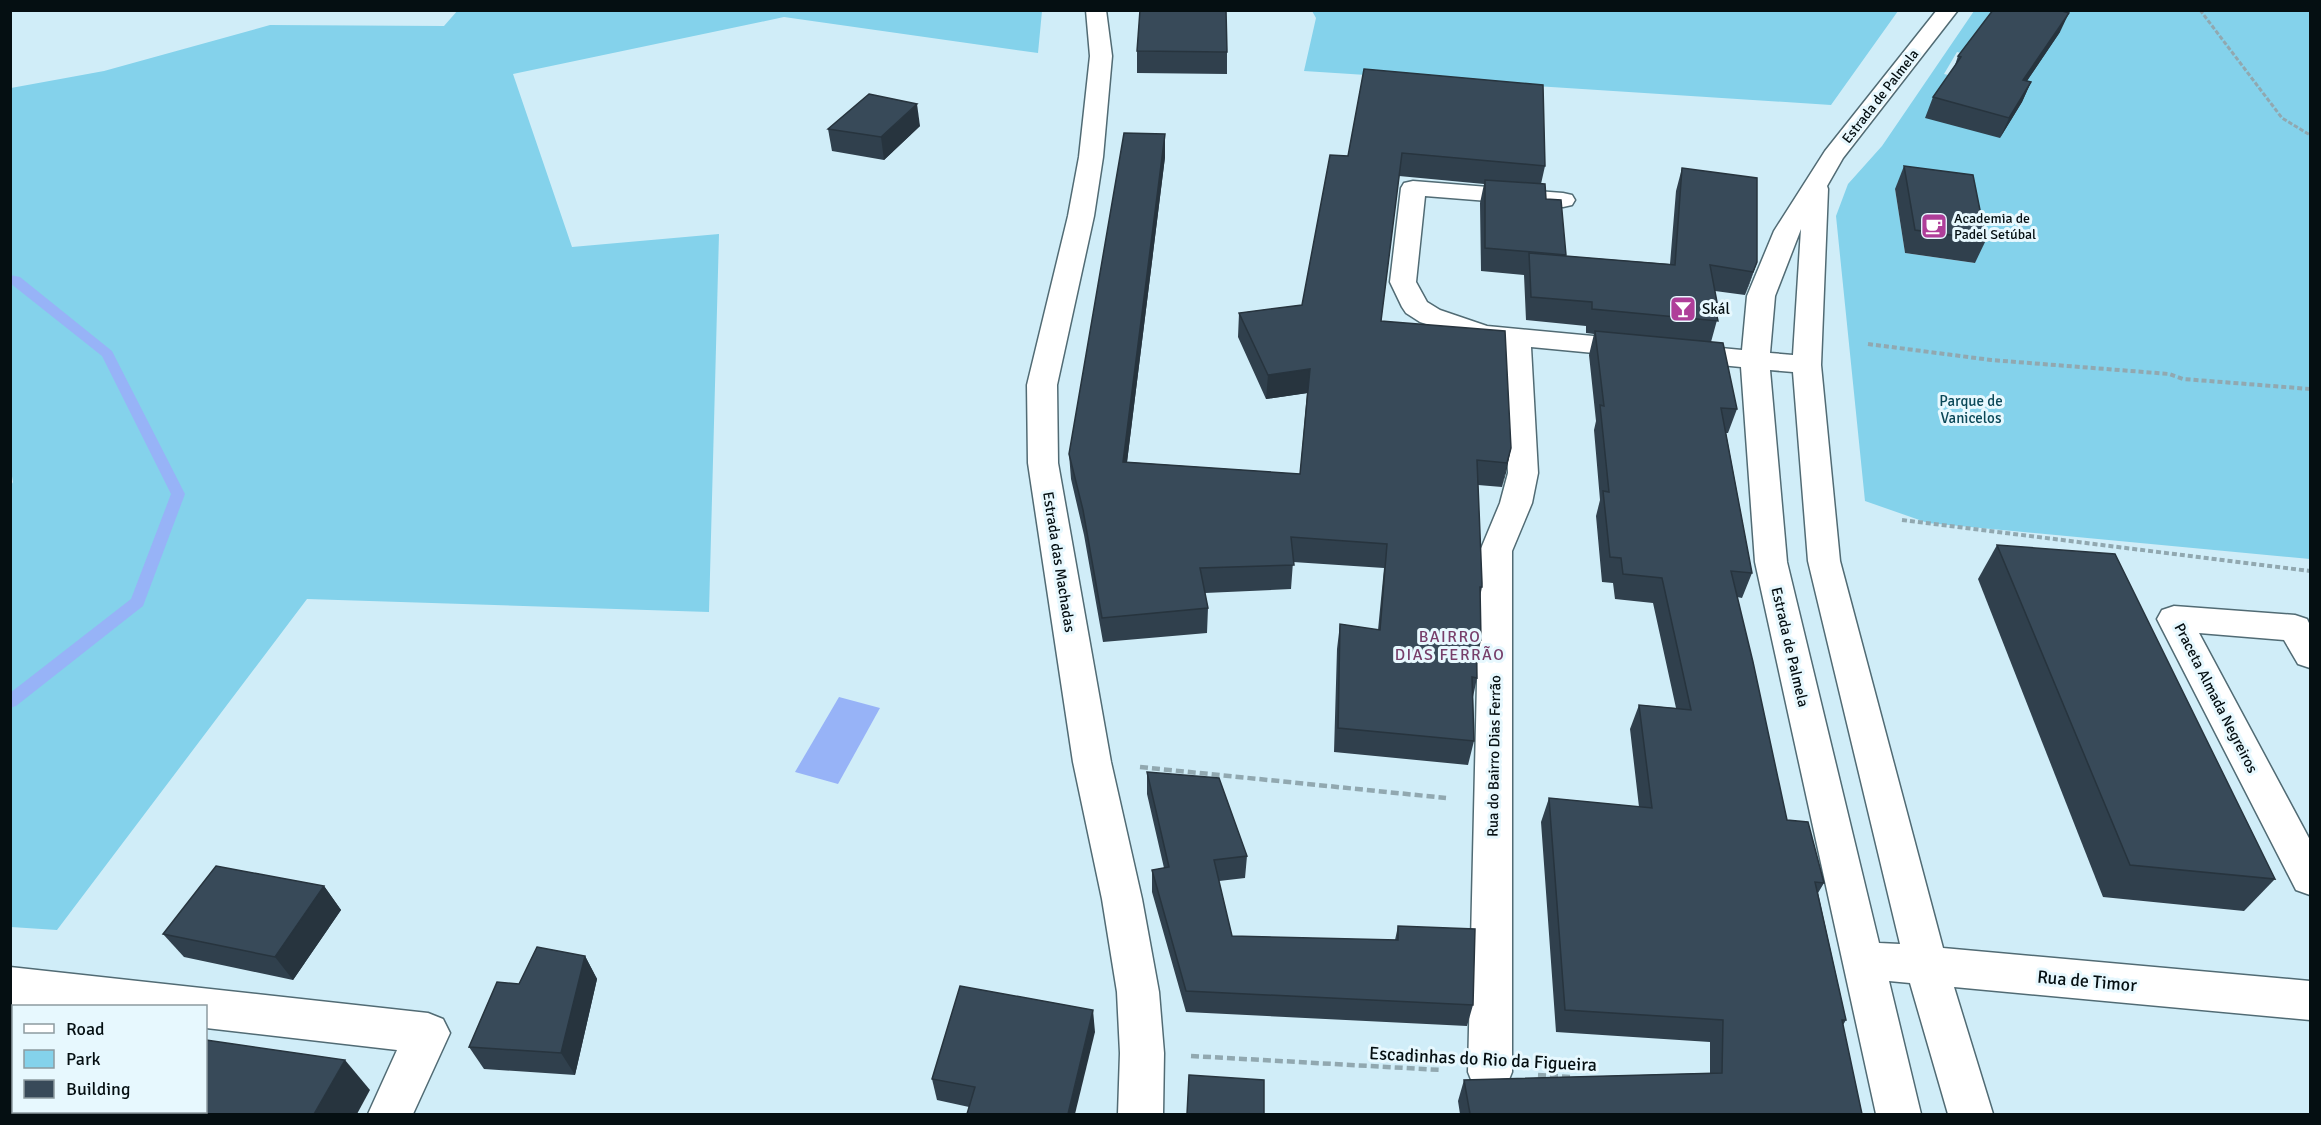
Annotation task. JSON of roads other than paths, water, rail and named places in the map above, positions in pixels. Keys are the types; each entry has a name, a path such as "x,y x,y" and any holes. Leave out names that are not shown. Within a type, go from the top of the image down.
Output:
{"street":[{"name":"Estrada das Machadas","path":"1096,10 1101,56 1091,157 1081,216 1042,385 1042,442 1043,463 1092,762 1122,899 1138,992 1142,1053 1140,1114"},
{"name":"Estrada de Palmela","path":"1898,1114 1771,562 1755,360 1761,296 1787,231 1833,156 1948,10"},
{"name":"Estrada de Palmela","path":"1816,184 1807,365 1824,561 1926,965 1970,1114"},
{"path":"1563,200 1413,188 1403,282 1412,300 1430,316 1484,334 1807,365"},
{"name":"Rua do Bairro Dias Ferrão","path":"1490,1072 1496,551 1516,503 1523,472 1516,337"},
{"name":"Praceta Almada Negreiros","path":"2310,655 2295,628 2174,619 2310,878"},
{"name":"Rua de Timor","path":"1863,960 2310,1001"},
{"path":"10,986 186,1005"},
{"path":"207,1008 428,1033 390,1114"}],"waterway":[{"path":"10,279 16,280 107,354 178,494 138,602 10,702"}],"place":[{"name":"Academia de Padel Setúbal","path":"1934,226"},
{"name":"Skál","path":"1683,309"}],"district":[{"name":"BAIRRO DIAS FERRÃO","path":"1450,645"}],"park label":[{"name":"Parque de Vanicelos","path":"1971,410"}]}
